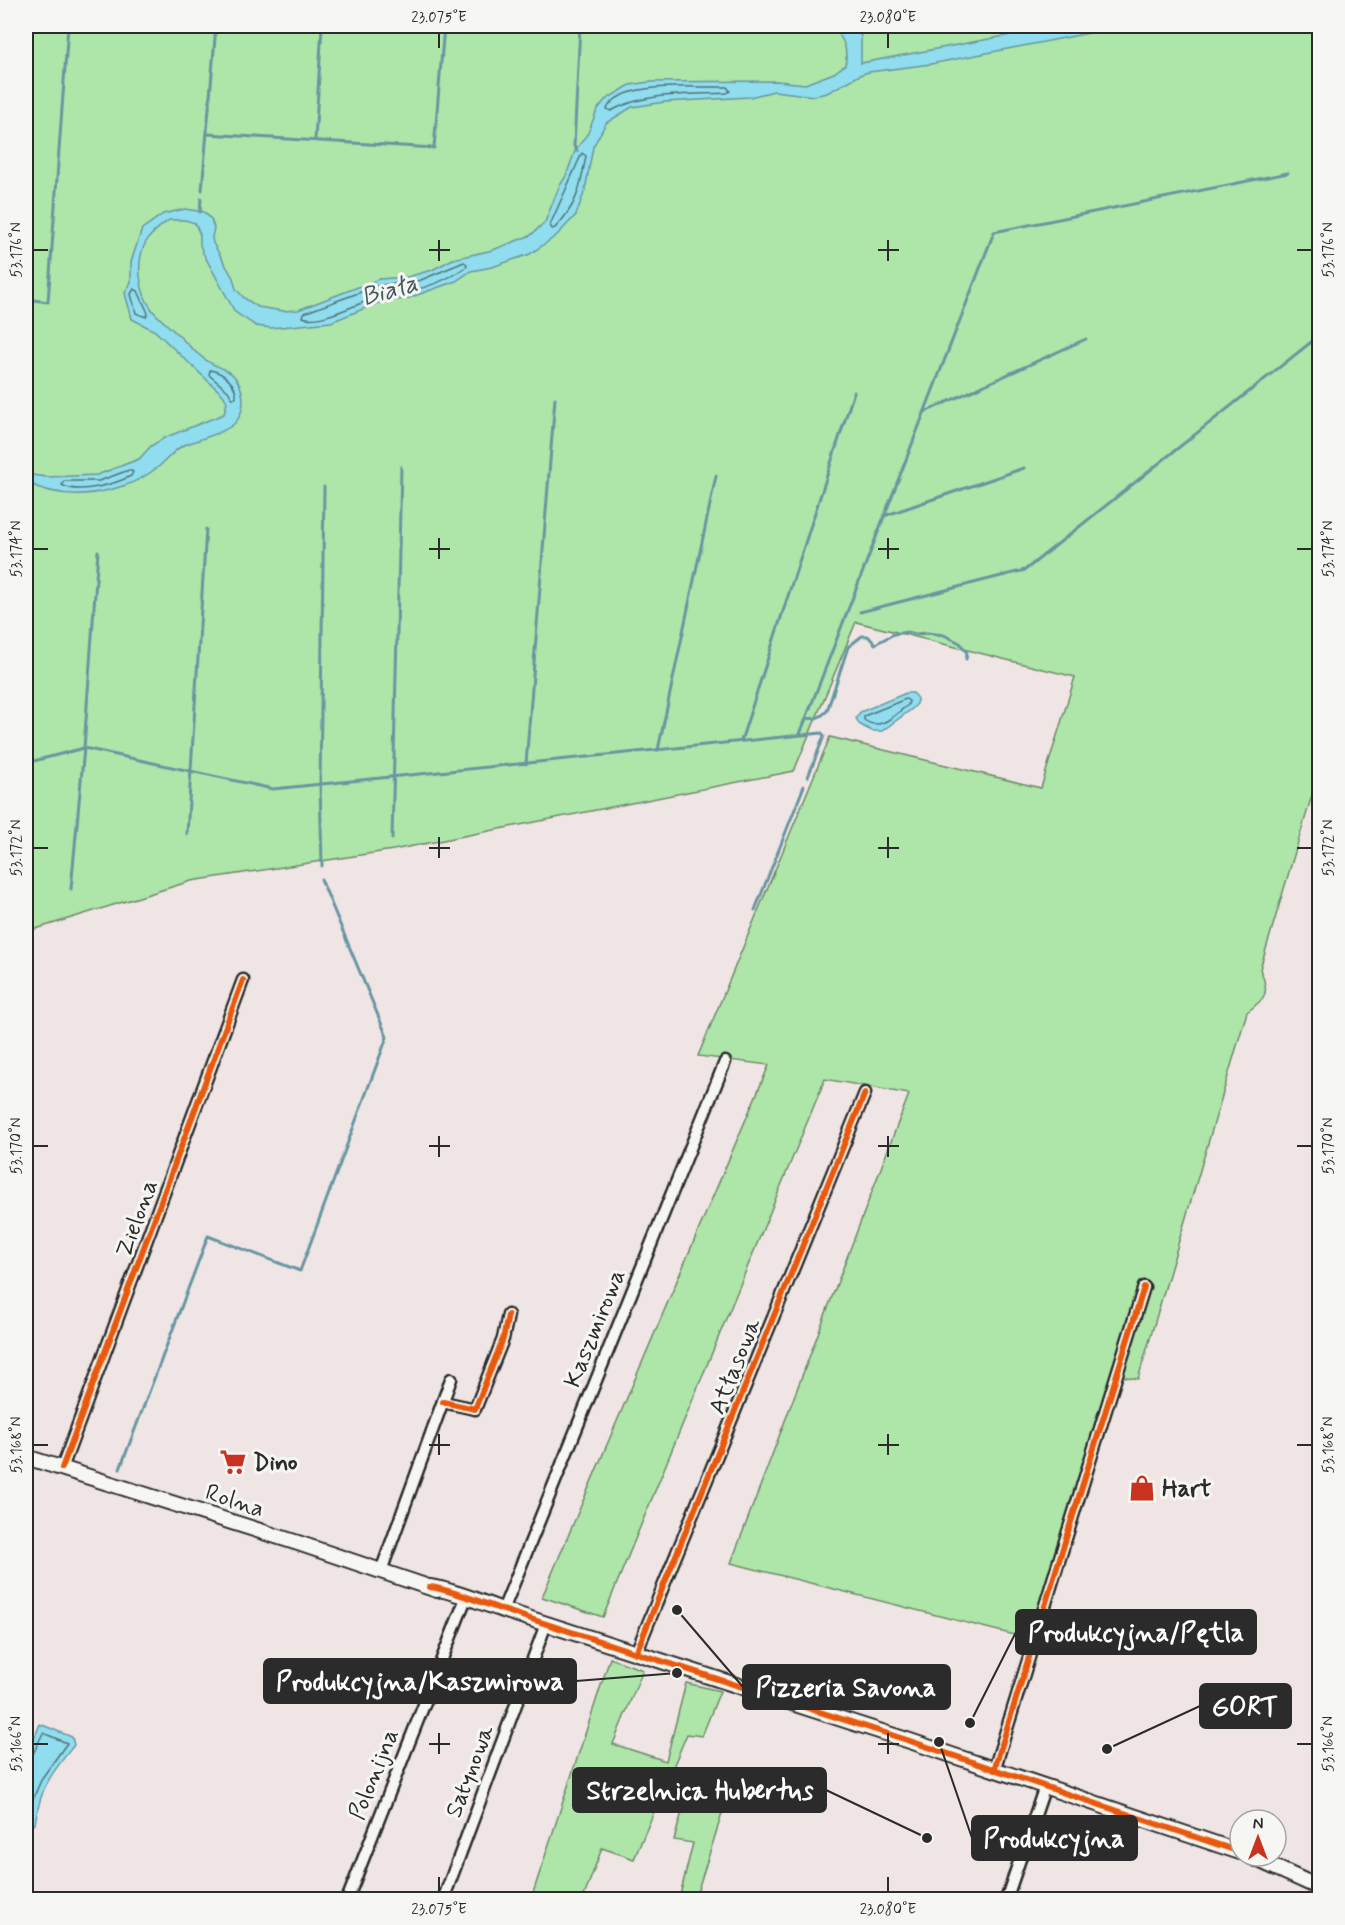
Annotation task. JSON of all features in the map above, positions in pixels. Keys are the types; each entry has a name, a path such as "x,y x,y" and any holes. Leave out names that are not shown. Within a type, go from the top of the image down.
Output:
{"street":[{"name":"Zielona","path":"62,1468 243,980"},
{"name":"Kaszmirowa","path":"503,1610 725,1062"},
{"name":"Atłasowa","path":"636,1653 865,1093"},
{"path":"994,1770 1144,1287"},
{"path":"443,1402 475,1409 503,1339 508,1316"},
{"path":"381,1571 451,1379"},
{"name":"Rolna","path":"26,1457 430,1587 450,1596 466,1598 1045,1786 1228,1848"},
{"name":"Polonijna","path":"347,1899 466,1598"},
{"name":"Satynowa","path":"443,1899 546,1624"},
{"path":"1006,1899 1045,1786"},
{"path":"1276,1868 1320,1888"}],"green space":[{"path":"26,26 1319,26 1319,772 1260,969 1265,983 1265,994 1259,1003 1247,1012 1138,1379 1116,1375 1034,1640 731,1563 909,1094 825,1079 603,1617 542,1597 769,1065 698,1056 830,737 1041,788 1075,677 856,622 794,771 393,850 191,881 26,932"},
{"path":"610,1658 643,1670 613,1744 666,1761 686,1683 720,1691 702,1736 687,1734 634,1859 602,1848 583,1899 531,1899"},
{"path":"690,1784 728,1795 695,1899 679,1899 693,1843 674,1840"}],"water":[{"name":"Biała","path":"832,26 851,26 861,36 861,63 1059,26 1125,26 931,64 869,72 827,93 814,96 774,91 750,97 665,102 632,107 606,123 593,147 585,190 576,215 556,236 530,254 492,267 471,271 456,281 406,299 383,301 331,322 271,328 256,326 235,312 203,253 195,223 185,220 169,220 146,242 140,259 140,277 144,295 153,311 195,351 207,361 234,376 243,397 241,414 228,428 182,446 150,473 111,490 86,494 62,493 26,482 26,471 32,475 47,477 97,475 139,459 151,446 164,438 224,414 227,402 223,395 155,331 132,319 125,293 131,282 131,262 142,229 163,214 185,209 204,212 211,219 214,228 213,243 233,278 236,289 244,298 258,307 283,311 298,310 379,279 407,277 432,270 453,259 493,250 531,235 545,222 575,151 588,133 597,110 605,100 630,85 649,82 777,81 805,84 834,73 845,65 844,44"},
{"path":"906,693 913,693 917,697 917,704 882,731 872,731 859,724 856,718 860,712"},
{"path":"40,1724 72,1737 74,1745 48,1781 40,1800 35,1824 31,1826 26,1824 26,1758"}],"waterway":[{"path":"26,299 48,302 68,26"},
{"path":"202,190 216,26"},
{"path":"315,140 322,26"},
{"path":"208,134 434,148 444,26"},
{"path":"577,151 574,146 580,26"},
{"path":"800,734 994,232 1288,173"},
{"path":"200,212 201,199"},
{"path":"860,612 1025,570 1320,335"},
{"path":"925,412 1086,339"},
{"path":"741,741 854,392"},
{"path":"526,764 555,398"},
{"path":"392,839 401,467"},
{"path":"884,516 1024,468"},
{"path":"658,750 716,476"},
{"path":"322,866 320,784 324,487"},
{"path":"187,834 206,529"},
{"path":"71,889 98,551"},
{"path":"807,718 818,718 827,711 848,647 862,636 868,636 875,644 894,634 908,632 944,635 960,643 967,653 966,659"},
{"path":"26,763 84,748 273,789 822,733 824,736 808,777"},
{"path":"755,910 804,786"},
{"path":"120,1469 208,1236 300,1271 387,1037 321,879"}],"cycle path":[{"path":"62,1468 243,980"},
{"path":"636,1653 865,1093"},
{"path":"994,1770 1144,1287"},
{"path":"443,1402 475,1409 503,1339 508,1315"},
{"path":"430,1587 458,1594 910,1741 1228,1848"}],"place":[{"name":"Dino","path":"233,1462"},
{"name":"Hart","path":"1142,1488"},
{"name":"Pizzeria Savona","path":"677,1610"},
{"name":"Produkcyjna/Kaszmirowa","path":"677,1673"},
{"name":"Produkcyjna/Pętla","path":"970,1723"},
{"name":"Produkcyjna","path":"939,1742"},
{"name":"GORT","path":"1107,1749"},
{"name":"Strzelnica Hubertus","path":"927,1838"}]}
